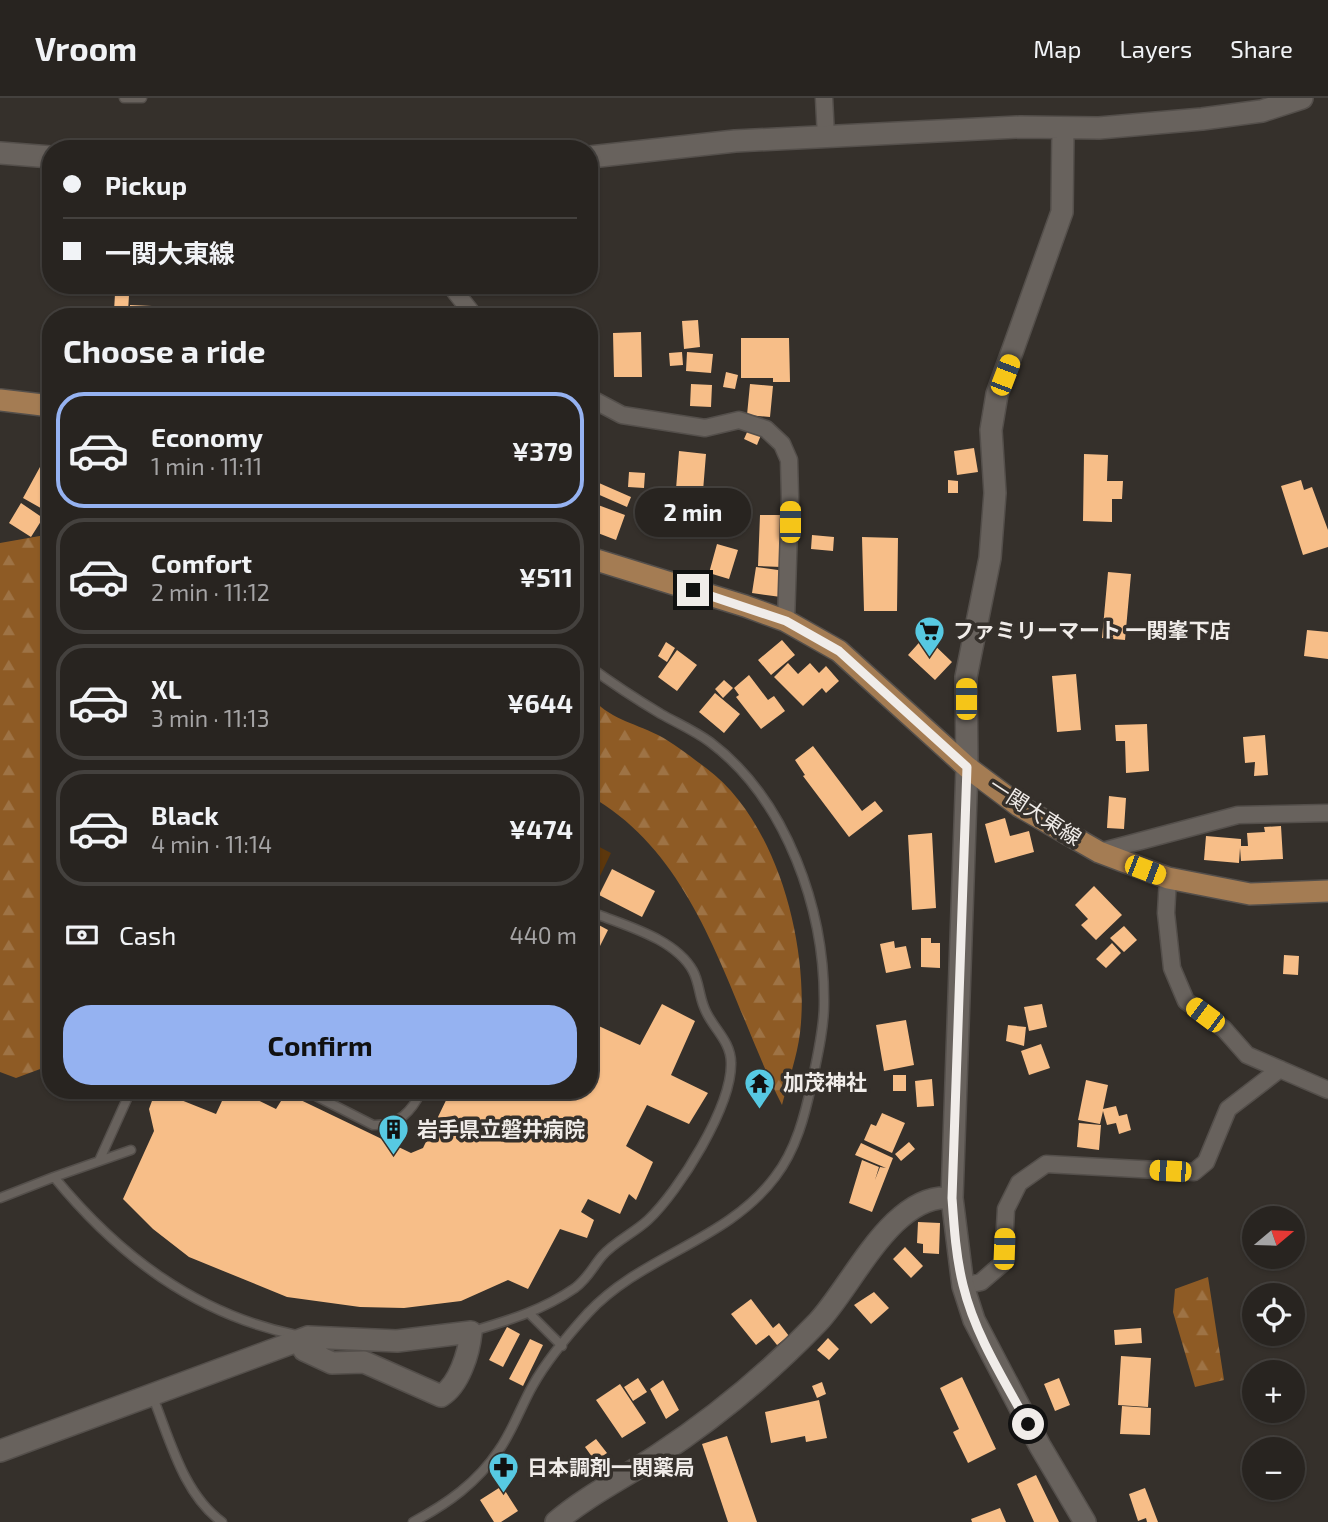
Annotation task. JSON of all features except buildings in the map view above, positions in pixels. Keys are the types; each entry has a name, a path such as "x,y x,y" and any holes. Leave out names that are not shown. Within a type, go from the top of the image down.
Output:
{"main road":[{"path":"0,400 42,405"},
{"name":"一関大東線","path":"598,561 786,621 839,651 967,767 1019,806 1099,852 1168,878 1250,894 1328,891"}],"street":[{"path":"824,98 826,137"},
{"path":"598,156 735,141 1020,127 1063,128 1202,119 1262,111 1302,98"},
{"path":"1063,128 1062,212 997,394 991,430 994,506 990,558 966,677 967,767 952,1198 963,1286 992,1358 1084,1522"},
{"path":"0,153 42,156"},
{"path":"457,294 468,308"},
{"path":"598,402 622,415 705,428 739,420 766,429 782,444 789,460 790,497 786,621"},
{"path":"1099,852 1238,815 1328,813"},
{"path":"1168,878 1166,913 1172,968 1186,1001 1224,1030 1247,1055 1328,1090"},
{"path":"963,1286 981,1282 1003,1263 1006,1209 1020,1183 1046,1164 1194,1172 1206,1162 1228,1109 1280,1069"},
{"path":"556,1522 661,1453 754,1384 820,1320 884,1236 914,1206 939,1197 952,1198"},
{"path":"0,1451 308,1337 397,1341 471,1332 465,1360 449,1391 441,1396 364,1362 332,1363 304,1350 308,1337"}],"lane":[{"path":"124,98 142,98"},
{"path":"413,1522 448,1503 475,1480 498,1451 534,1384 589,1312 624,1282 709,1235 743,1209 776,1177 804,1120 824,1004 817,937 803,873 778,818 744,776 710,742 646,705 598,672"},
{"path":"471,1332 530,1314 575,1288 592,1274 602,1255 649,1219 682,1178 704,1142 730,1072 727,1043 704,1007 694,972 684,959 650,937 598,915"},
{"path":"99,1161 127,1099"},
{"path":"322,1099 380,1126 395,1121 412,1110 418,1099"},
{"path":"0,1198 131,1150"},
{"path":"54,1177 109,1238 145,1268 224,1312 271,1330 308,1337"},
{"path":"530,1314 562,1346"},
{"path":"152,1395 189,1485 206,1510 222,1522"}],"green space":[{"path":"42,536 42,1068 16,1078 0,1072 0,543"},
{"path":"598,705 613,715 664,739 706,768 731,791 752,820 770,853 784,888 794,926 802,999 799,1042 782,1105 727,977 685,893 659,856 628,823 598,802"},
{"path":"1208,1277 1224,1380 1195,1387 1173,1312 1175,1289"}],"shaded area":[{"path":"598,846 611,853 598,880"}],"place":[{"name":"ファミリーマート 一関峯下店","path":"930,658"},
{"name":"加茂神社","path":"760,1110"},
{"name":"岩手県立磐井病院","path":"394,1157"},
{"name":"日本調剤一関薬局","path":"504,1495"}],"route":[{"path":"693,590 786,621 839,651 967,767 952,1198 956,1247 963,1286 974,1320 1028,1424"}]}
